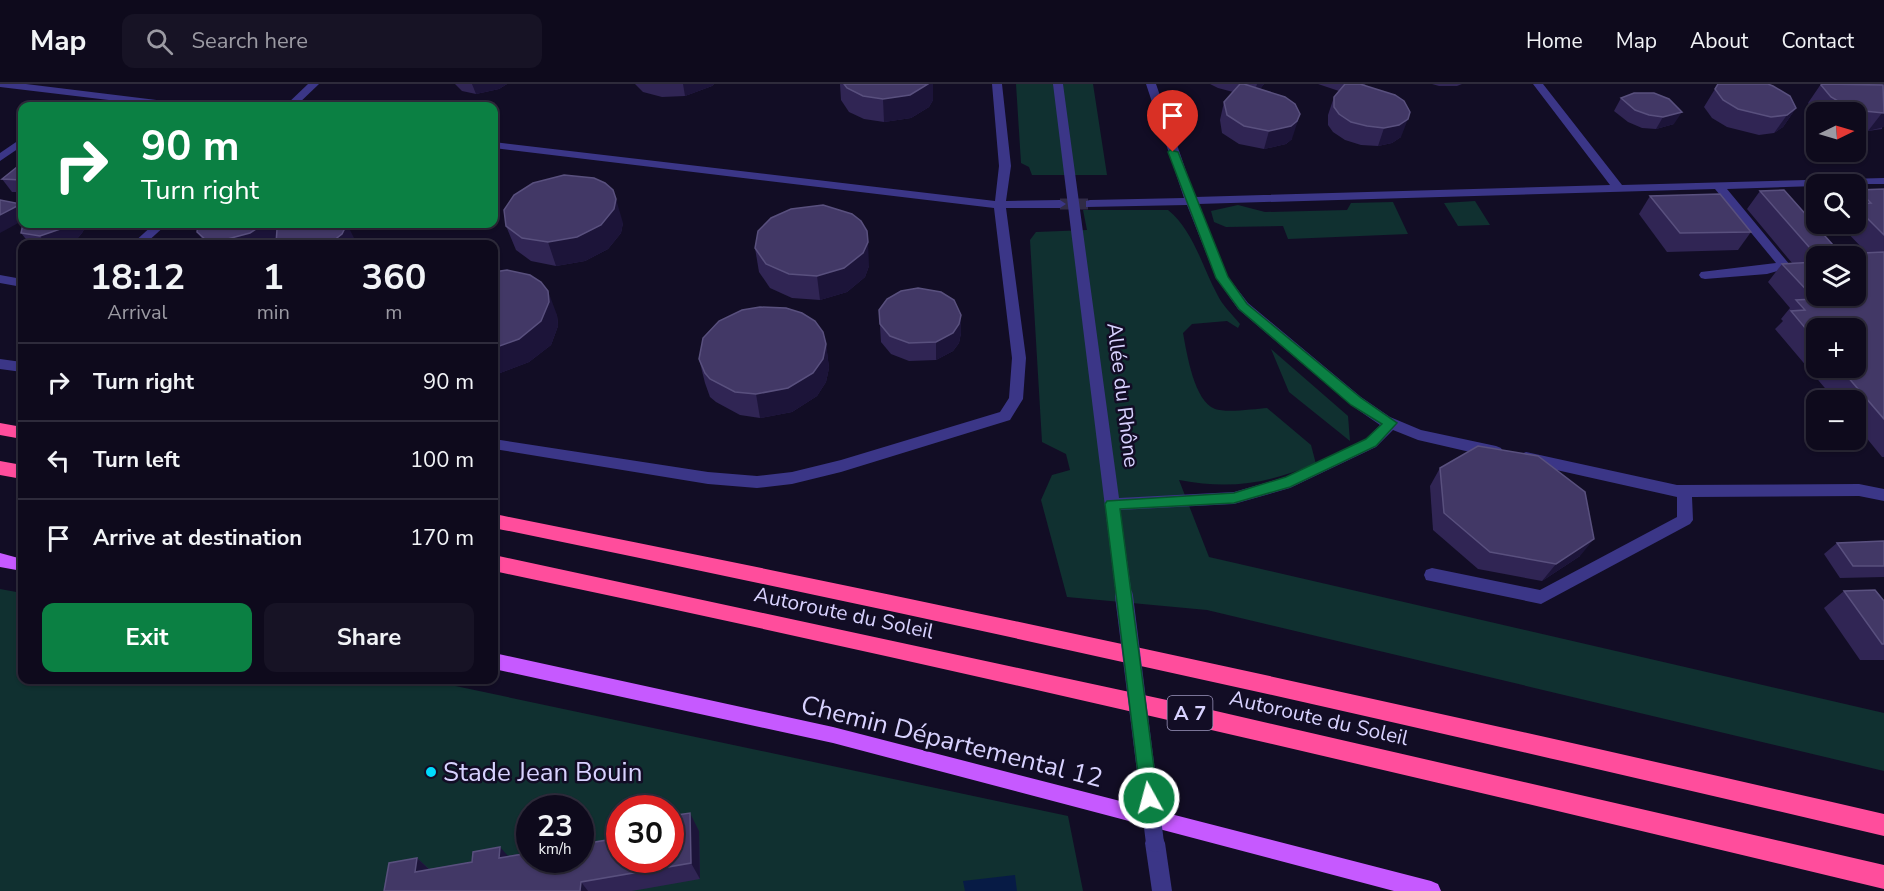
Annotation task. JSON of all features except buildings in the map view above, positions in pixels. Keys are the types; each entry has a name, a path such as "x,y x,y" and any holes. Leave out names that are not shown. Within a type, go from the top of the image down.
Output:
{"highway":[{"path":"0,429 18,432"},
{"path":"0,468 18,471"},
{"name":"Autoroute du Soleil","path":"498,522 886,600 1163,660 1884,825"},
{"name":"Autoroute du Soleil","path":"498,564 1190,713 1884,877"}],"main road":[{"path":"0,560 18,564"},
{"name":"Chemin Départemental 12","path":"498,662 833,735 1431,891"}],"street":[{"path":"0,84 149,102"},
{"path":"294,102 314,84"},
{"path":"498,445 708,478 757,482 792,478 831,468 1005,416 1016,399 1018,358 1000,205 1005,166 997,84"},
{"name":"Allée du Rhône","path":"1058,84 1162,891"},
{"path":"1151,84 1181,175 1222,278 1243,306 1356,401 1391,423 1418,435 1684,491 1859,490 1883,494"},
{"path":"1538,84 1618,188"},
{"path":"73,102 84,94"},
{"path":"0,158 18,144"},
{"path":"498,145 1000,205 1060,204"},
{"path":"1090,204 1884,181"},
{"path":"1705,275 1767,270 1784,265 1718,185"},
{"path":"143,240 156,228"},
{"path":"0,279 18,282"},
{"path":"1112,504 1234,498 1290,482 1371,443 1391,423"},
{"path":"1432,575 1541,597 1685,520 1684,491"}],"green space":[{"path":"1016,84 1093,84 1107,175 1032,175 1029,167 1021,163"},
{"path":"1475,201 1490,225 1458,226 1444,203"},
{"path":"1393,202 1408,234 1288,239 1283,226 1226,227 1214,222 1211,211 1238,205 1265,212 1347,210 1351,203"},
{"path":"1083,210 1168,210 1177,218 1191,238 1219,298 1240,324 1238,328 1227,321 1192,324 1183,333 1193,376 1202,397 1208,404 1220,410 1267,408 1311,445 1316,464 1281,476 1233,484 1179,480 1209,557 1884,713 1884,771 1207,610 1067,597 1041,500 1052,475 1070,470 1066,454 1042,442 1030,240 1036,232 1087,230"},
{"path":"1271,349 1348,416 1350,441 1289,392"},
{"name":"Stade Jean Bouin","path":"0,589 18,592 18,684 446,684 1068,816 1083,891 0,891"}],"water":[{"path":"1015,875 1017,891 965,891 963,881"}],"tunnel":[{"path":"1060,204 1090,204"}],"place":[{"name":"Stade Jean Bouin","path":"431,772"}],"route":[{"path":"1149,798 1112,504 1234,498 1253,493 1290,482 1371,443 1391,423 1356,401 1266,328 1243,306 1222,278 1173,152"}]}
